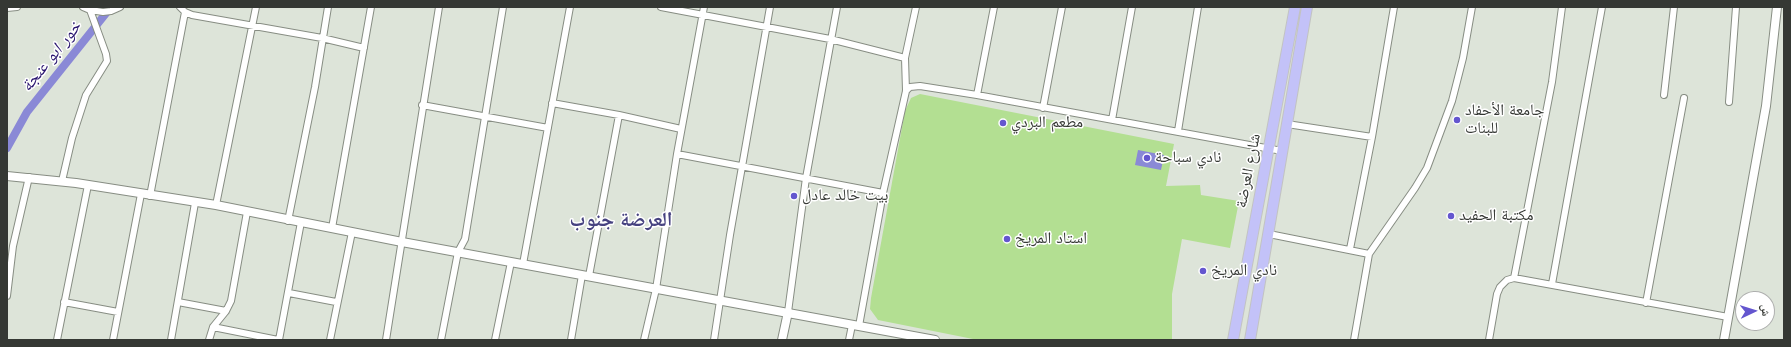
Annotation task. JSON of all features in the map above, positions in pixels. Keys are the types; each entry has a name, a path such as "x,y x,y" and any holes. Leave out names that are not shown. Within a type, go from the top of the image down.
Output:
{"main road":[{"name":"شارع العرضة","path":"1232,340 1295,7"},
{"name":"شارع العرضة","path":"1250,340 1307,7"}],"street":[{"path":"7,8 18,7"},
{"path":"83,7 90,10 103,12 111,11 120,7"},
{"path":"180,7 185,12 192,15 322,38 364,48"},
{"path":"216,206 256,7"},
{"path":"288,221 315,86 328,7"},
{"path":"332,228 372,7"},
{"path":"386,340 422,105 439,7"},
{"path":"443,340 458,252 465,239 504,7"},
{"path":"523,264 570,7"},
{"path":"661,7 830,39 905,58"},
{"path":"644,340 656,289 681,129 704,7"},
{"path":"714,340 770,7"},
{"path":"782,340 788,312 806,178 837,7"},
{"path":"850,340 856,326 902,102 906,91 905,58 916,7"},
{"path":"977,95 994,7"},
{"path":"1043,108 1062,7"},
{"path":"1112,120 1132,7"},
{"path":"1178,131 1198,7"},
{"path":"1350,249 1372,137 1394,7"},
{"path":"1354,340 1369,254 1415,188 1427,168 1452,101 1463,58 1472,7"},
{"path":"1514,278 1552,82 1562,7"},
{"path":"1552,284 1602,7"},
{"path":"1664,95 1674,7"},
{"path":"1729,102 1736,7"},
{"path":"1724,340 1766,106 1777,7"},
{"path":"62,181 72,138 86,95 107,61 106,54 90,10"},
{"path":"150,196 185,12"},
{"path":"906,91 910,87 920,86 977,95 1282,151"},
{"path":"1646,302 1684,98"},
{"path":"552,103 619,115 681,129"},
{"path":"422,105 548,128"},
{"path":"571,340 586,276 619,115"},
{"path":"1287,124 1372,137"},
{"path":"677,154 883,193"},
{"path":"7,176 62,181 216,206 288,221 301,222 720,301 788,312 912,338 935,340"},
{"path":"7,296 13,246 25,177"},
{"path":"58,340 64,302 88,185"},
{"path":"113,340 141,194"},
{"path":"171,340 195,203"},
{"path":"209,340 213,327 226,311 231,301 247,212"},
{"path":"213,327 279,340 289,293 301,222"},
{"path":"330,340 336,302 352,232"},
{"path":"1269,234 1369,254"},
{"path":"495,340 511,262"},
{"path":"1489,340 1497,294 1500,287 1507,280 1514,278 1728,317"},
{"path":"289,293 336,302"},
{"path":"64,302 118,312"},
{"path":"178,302 226,311"}],"green space":[{"path":"920,94 1174,144 1166,186 1200,185 1201,195 1239,201 1230,248 1182,239 1172,294 1172,340 978,340 878,320 870,309 871,298 905,111 911,98"}],"shaded area":[{"path":"1138,150 1164,155 1161,170 1135,165"}],"waterway":[{"name":"خور ابو عنجة","path":"7,148 27,112 111,7"}],"place":[{"name":"جامعة الأحفاد للبنات","path":"1457,120"},
{"name":"مطعم البردي","path":"1003,123"},
{"name":"نادي سباحة","path":"1147,158"},
{"name":"بيت خالد عادل","path":"794,196"},
{"name":"مكتبة الحفيد","path":"1451,216"},
{"name":"استاد المريخ","path":"1007,239"},
{"name":"نادي المريخ","path":"1203,271"}],"district":[{"name":"العرضة جنوب","path":"621,221"}]}
